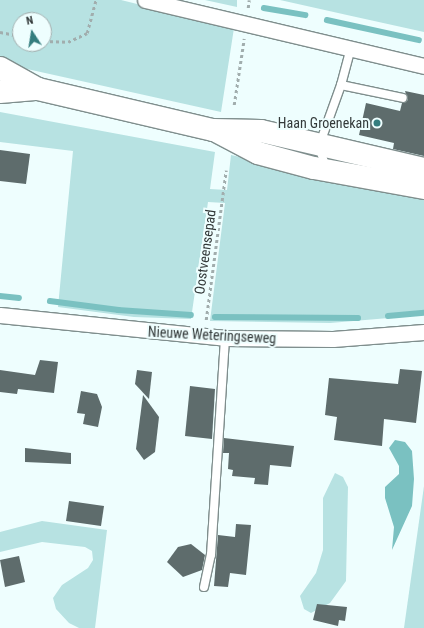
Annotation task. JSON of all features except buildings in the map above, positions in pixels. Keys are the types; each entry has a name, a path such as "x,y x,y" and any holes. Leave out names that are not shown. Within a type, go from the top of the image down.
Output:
{"main road":[{"path":"0,68 38,89 213,130 260,131 319,146 424,169"},
{"path":"0,92 38,89"},
{"path":"213,130 258,153 327,170 424,188"}],"street":[{"path":"145,0 424,66"},
{"name":"Nieuwe Weteringseweg","path":"0,315 225,338 333,339 424,332"}],"lane":[{"path":"327,170 319,146 341,85 352,48"},
{"path":"341,85 403,98"},
{"path":"204,587 211,555 225,338"}],"path":[{"path":"52,41 68,42 87,33 96,0"},
{"path":"0,32 12,34"},
{"path":"234,105 244,37"},
{"name":"Oostveensepad","path":"204,337 226,170"}],"shaded area":[{"path":"0,0 121,0 234,28 221,112 0,63"},
{"path":"205,0 237,0 237,7"},
{"path":"280,0 424,0 424,32 347,15"},
{"path":"0,112 215,152 210,189 227,190 231,155 424,197 424,315 330,323 210,321 225,203 208,202 191,319 134,317 58,307 73,151 0,142"},
{"path":"395,440 405,442 412,451 414,479 412,506 392,550 394,527 385,498 385,487 399,474 399,466 389,448"},
{"path":"335,473 343,477 348,487 346,581 330,603 311,613 304,609 300,596 316,573 323,550 323,498"},
{"path":"424,486 424,628 404,628"},
{"path":"42,521 107,530 95,628 79,628 69,623 56,609 53,598 62,585 88,568 93,560 92,551 85,547 42,542 0,552 0,532"}],"waterway":[{"path":"264,8 305,15"},
{"path":"327,20 419,40"},
{"path":"0,296 19,298"},
{"path":"50,301 118,310 191,315"},
{"path":"388,316 424,313"},
{"path":"215,317 358,318"}],"place":[{"name":"Haan Groenekan","path":"377,123"}]}
